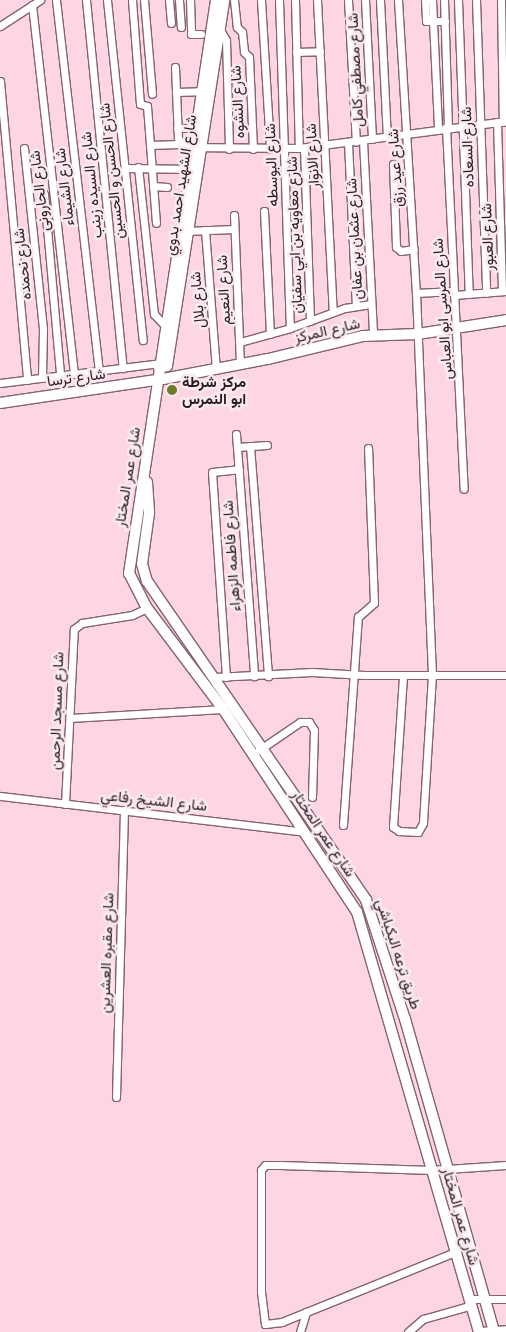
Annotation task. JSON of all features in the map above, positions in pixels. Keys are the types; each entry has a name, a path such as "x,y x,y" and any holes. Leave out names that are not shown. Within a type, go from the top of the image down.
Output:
{"street":[{"name":"شارع الشيماء","path":"56,0 99,371"},
{"name":"شارع السيده زينب","path":"86,0 124,368"},
{"name":"شارع الحسن و الحسين","path":"107,0 143,340"},
{"path":"132,0 140,104 147,105 156,223"},
{"path":"144,0 152,94"},
{"path":"169,0 171,23"},
{"path":"179,0 181,27"},
{"path":"190,0 192,34 201,34"},
{"name":"شارع الشهيد احمد بدوي","path":"197,149 202,91 216,0"},
{"name":"شارع الشهيد احمد بدوي","path":"157,380 197,149 221,30 224,0"},
{"name":"شارع النشوه","path":"234,0 239,30 242,32 244,53 249,57 253,149"},
{"path":"261,0 270,148"},
{"name":"شارع البوسطه","path":"279,0 290,328"},
{"name":"شارع معاويه بن ابي سفيان","path":"295,0 310,321"},
{"name":"شارع الانوار","path":"318,0 333,311"},
{"name":"شارع عثمان بن عفان","path":"348,0 373,335"},
{"name":"شارع مصطفي كامل","path":"365,0 372,139"},
{"path":"380,0 387,137"},
{"name":"شارع عيد رزق","path":"398,0 414,250 432,675 423,823 418,832 400,831 393,827 404,675"},
{"path":"425,0 426,21 445,21"},
{"path":"432,0 438,129"},
{"name":"شارع المرسى ابو العباس","path":"444,0 447,127 464,489"},
{"path":"458,0 469,294"},
{"name":"شارع السعاده","path":"476,0 486,293"},
{"name":"شارع العبور","path":"501,0 504,291"},
{"path":"0,26 34,2"},
{"name":"شارع الحارونى","path":"34,2 74,374"},
{"path":"229,149 226,40 221,30 239,30"},
{"path":"296,52 320,50"},
{"path":"175,67 179,144"},
{"path":"213,74 227,75"},
{"path":"0,81 28,380"},
{"path":"176,92 202,91"},
{"path":"150,145 179,144 197,149 302,148 348,143 447,127 502,122"},
{"path":"177,128 187,128"},
{"path":"348,143 356,306"},
{"name":"شارع نحمده","path":"24,148 43,328 42,378"},
{"path":"393,164 396,247 402,251 414,250"},
{"path":"138,167 154,314 165,326"},
{"path":"125,168 194,169"},
{"path":"153,186 167,187"},
{"path":"44,194 60,376"},
{"path":"264,211 270,334"},
{"name":"شارع النعيم","path":"234,215 240,364"},
{"path":"184,231 234,229"},
{"name":"شارع بلال","path":"205,230 216,369"},
{"name":"شارع الشهيد احمد بدوي","path":"159,366 168,366 184,231"},
{"path":"416,293 469,294 504,291"},
{"path":"240,342 290,328 333,311 371,304"},
{"name":"شارع المركز","path":"157,380 373,335 418,334 506,320"},
{"path":"0,383 124,368 159,366"},
{"name":"شارع ترسا","path":"0,403 157,380"},
{"name":"شارع عمر المختار","path":"157,380 129,566 134,587 147,608 211,676 223,709 240,726 305,832 334,863 357,912 398,1022 453,1219 455,1252 476,1300 479,1332"},
{"name":"شارع فاطمه الزهراء","path":"236,434 254,676"},
{"path":"237,447 267,445"},
{"path":"250,446 268,676"},
{"path":"343,825 359,614 374,603 368,448"},
{"path":"144,464 149,510 143,572 157,598 211,676 240,726"},
{"path":"211,676 212,472 239,469"},
{"name":"شارع مسجد الرحمن","path":"65,804 72,634 82,622 132,615 147,608"},
{"path":"211,676 268,676 312,672 355,675 506,675"},
{"path":"70,718 223,709"},
{"path":"257,752 300,722 312,725 312,797"},
{"name":"طريق ترعه البكباشي","path":"257,752 334,863 366,900 439,1169"},
{"name":"شارع الشيخ رفاعي","path":"0,796 305,832"},
{"name":"شارع مقبره العشرين","path":"116,1096 124,810"},
{"path":"455,1252 306,1312 272,1324 264,1321 262,1167 439,1169 506,1165"},
{"path":"453,1219 476,1300 494,1331"},
{"path":"408,1332 423,1319 476,1300 506,1299"},
{"path":"300,1332 306,1312"},
{"path":"479,1332 506,1329"}],"place":[{"name":"مركز شرطة ابو النمرس","path":"172,390"}]}
